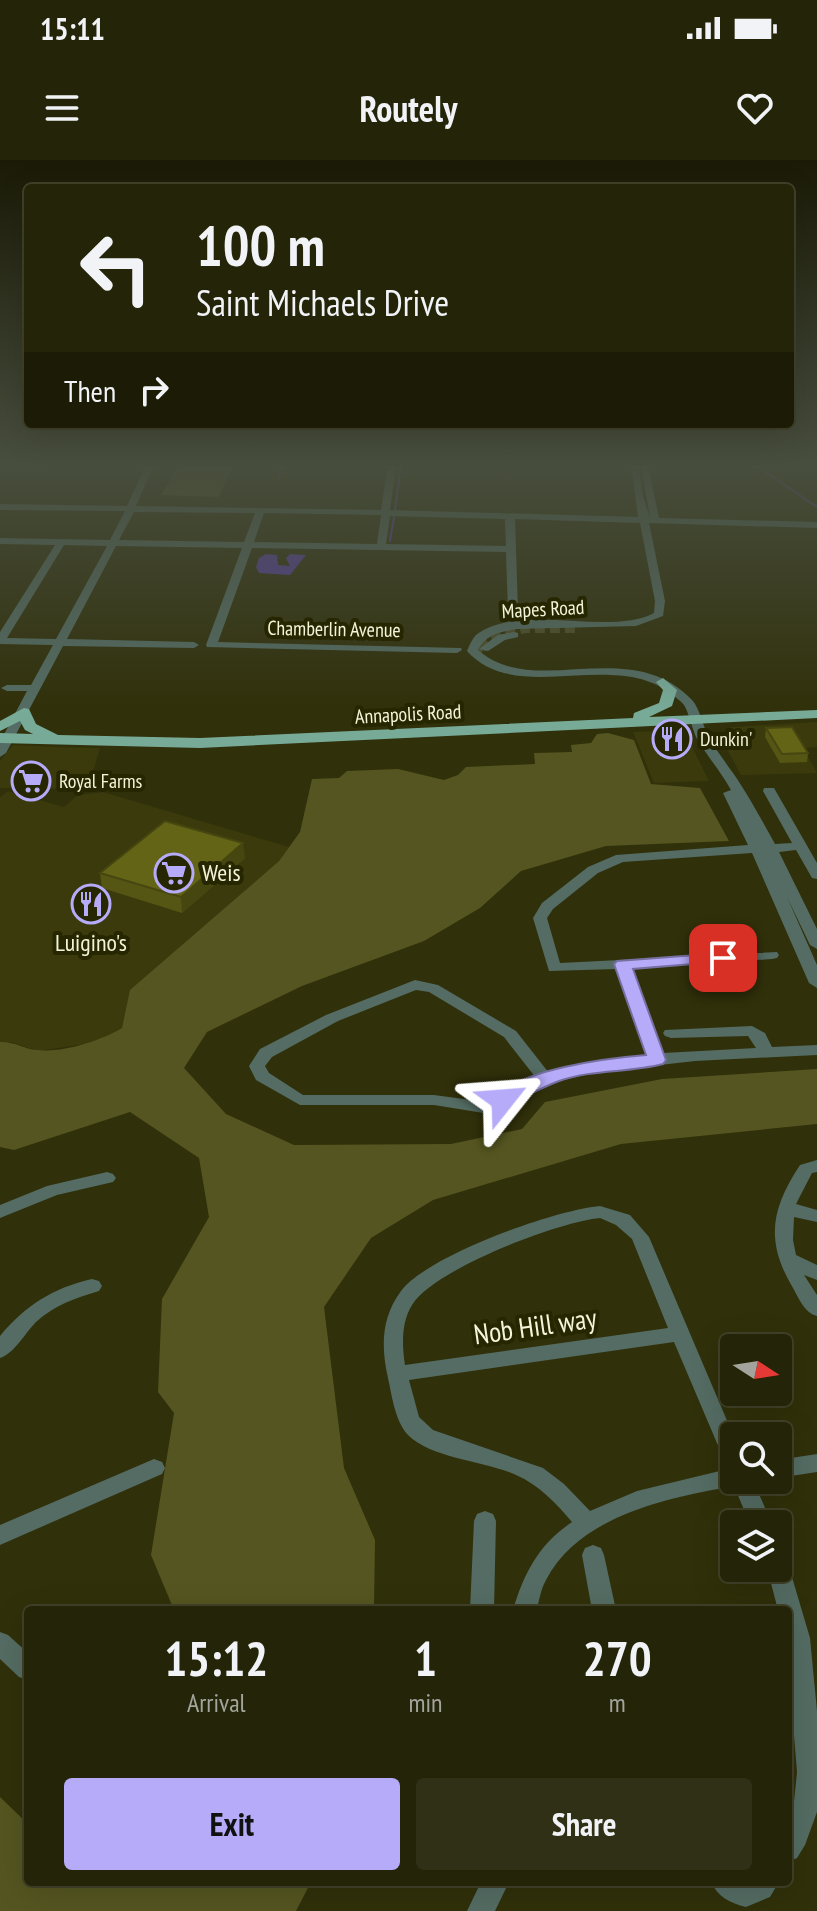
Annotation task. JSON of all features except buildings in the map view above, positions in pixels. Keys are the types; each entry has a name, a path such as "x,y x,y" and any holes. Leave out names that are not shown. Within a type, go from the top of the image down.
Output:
{"main road":[{"path":"616,724 665,706 670,690 663,682"},
{"path":"2,740 24,712"},
{"path":"24,712 35,731 64,741"},
{"name":"Annapolis Road","path":"2,740 246,741 817,714"}],"street":[{"path":"0,641 6,636 58,547"},
{"path":"24,712 110,547"},
{"name":"Chamberlin Avenue","path":"245,547 211,645 457,650"},
{"path":"362,547 511,549 513,611"},
{"name":"Mapes Road","path":"651,547 660,601 659,614 634,623 502,627 481,634 472,645 472,651 479,660 507,670 619,671 663,682 690,704"},
{"name":"Mapes Road","path":"580,631 635,628 661,621 672,608 654,547"},
{"name":"Mapes Road","path":"549,633 502,637 484,649 493,659 510,665 608,664 650,669 681,684 687,690 695,720 721,769 733,780 764,848"},
{"path":"0,641 194,645"},
{"path":"7,688 36,688"},
{"path":"769,791 817,875"},
{"path":"772,955 554,968 541,912 593,870 621,858 801,846"},
{"path":"764,848 817,945"},
{"path":"764,848 817,983"},
{"path":"623,964 657,1060"},
{"path":"545,1079 510,1034 433,988 415,985 332,1018 266,1053 257,1066 262,1076 300,1100 434,1100 496,1109 515,1091 586,1068 657,1060 817,1050"},
{"path":"671,1033 752,1031 759,1036 766,1053"},
{"path":"817,1166 806,1169 799,1178 785,1208 783,1228 787,1259 817,1309"},
{"path":"0,1212 53,1190 107,1178"},
{"path":"785,1208 817,1216"},
{"path":"587,1524 556,1489 535,1474 512,1463 431,1439 416,1429 408,1416 393,1337 396,1319 414,1289 426,1278 441,1269 587,1212 613,1215 636,1231 720,1429"},
{"path":"787,1259 817,1273"},
{"path":"1,1348 42,1304 57,1295 92,1286"},
{"name":"Nob Hill way","path":"398,1374 680,1334"},
{"path":"792,1467 817,1463"},
{"path":"0,1535 154,1468"},
{"path":"525,1606 527,1592 546,1554 564,1537 649,1497 720,1480"},
{"path":"482,1606 485,1521"},
{"path":"593,1555 603,1606"},
{"path":"782,1582 789,1606"},
{"path":"792,1617 798,1638 810,1772 807,1802 792,1842"},
{"path":"0,1643 24,1665"},
{"path":"481,1911 493,1886"},
{"path":"730,1886 738,1893 748,1894 762,1886"}],"shaded area":[{"path":"266,554 277,555 278,565 290,566 286,558 290,554 306,555 290,575 259,573 256,567 259,558"},
{"path":"817,722 817,747 803,748 817,773 741,775 719,735 732,727"},
{"path":"684,730 709,781 654,783 633,732"},
{"path":"608,733 634,740 651,784 700,788 729,841 606,846 521,871 480,908 424,941 302,986 207,1032 184,1068 226,1114 294,1145 451,1144 522,1129 545,1102 662,1079 817,1069 817,1124 621,1144 433,1200 371,1238 324,1307 344,1468 375,1540 374,1606 172,1606 151,1555 174,1413 158,1392 162,1299 209,1217 199,1158 130,1112 14,1150 0,1147 0,1042 37,1050 58,1050 92,1041 122,1028 130,990 279,861 300,832 312,779 339,778 347,771 398,769 444,780 458,775 466,767 535,764 534,753 572,752 571,745 591,743 597,734"},
{"path":"13,745 100,748 88,789 0,788 0,761"},
{"path":"8,791 64,807 78,795 103,792 289,847 279,861 131,990 122,1028 98,1042 38,1051 0,1042 0,797"},
{"path":"0,1797 24,1820 24,1886 309,1886 296,1911 0,1911"}],"tunnel":[{"path":"493,636 526,628 580,628"},
{"path":"484,649 481,647 493,636"}],"place":[{"name":"Dunkin'","path":"672,739"},
{"name":"Royal Farms","path":"31,781"},
{"name":"Weis","path":"174,873"},
{"name":"Luigino's","path":"91,904"}],"route":[{"path":"503,1100 515,1091 559,1074 614,1063 657,1060 623,964 723,958"}]}
